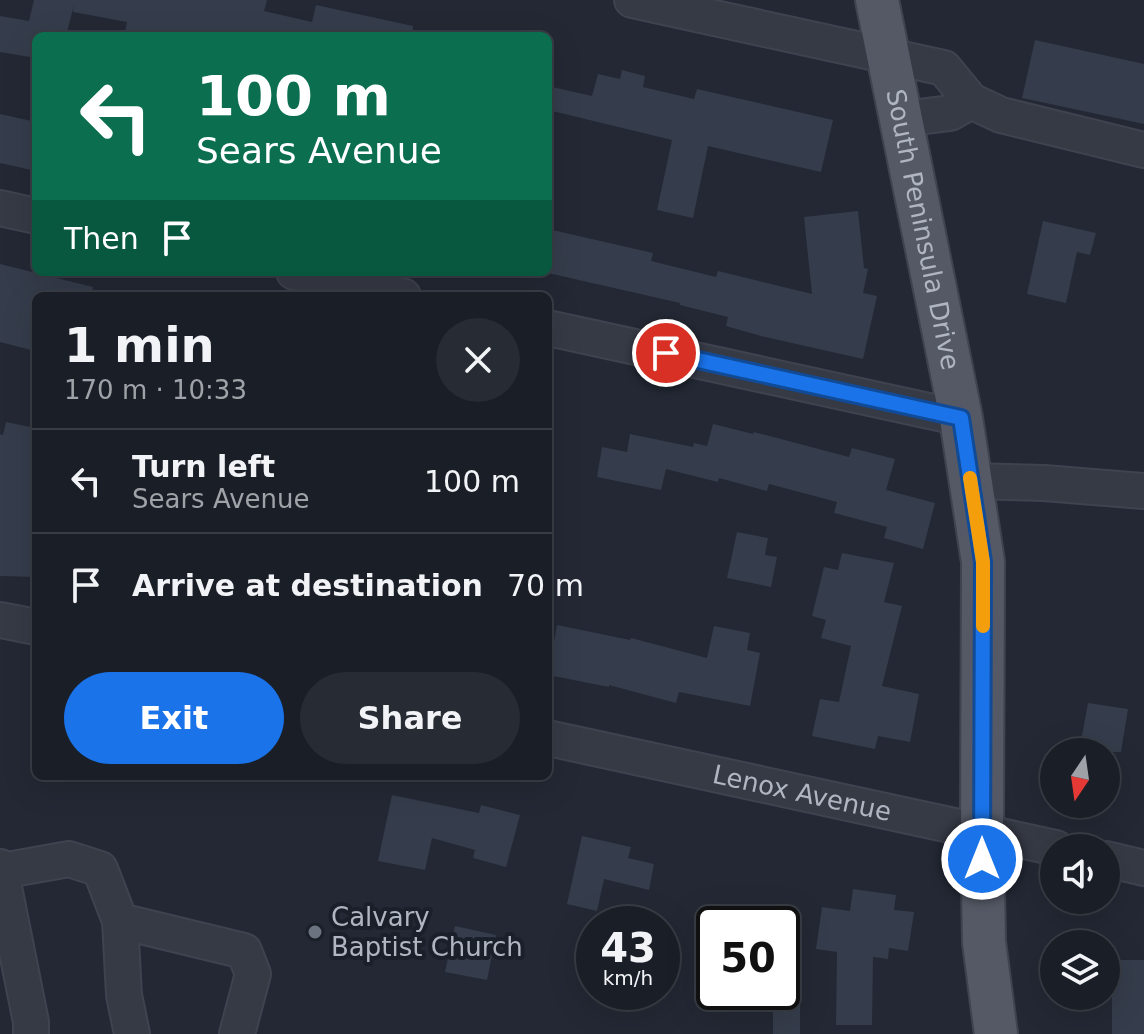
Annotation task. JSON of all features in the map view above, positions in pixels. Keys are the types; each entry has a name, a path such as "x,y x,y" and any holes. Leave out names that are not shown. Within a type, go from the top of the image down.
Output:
{"main road":[{"name":"South Peninsula Drive","path":"877,0 961,418 983,562 984,942 996,1034"}],"street":[{"path":"632,0 944,68 971,101 1001,115 1144,150"},
{"path":"902,119 950,113 971,101"},
{"path":"0,208 32,215"},
{"path":"312,276 385,292"},
{"path":"552,329 961,418"},
{"path":"970,481 1144,491"},
{"path":"0,620 32,626"},
{"name":"Lenox Avenue","path":"552,739 1040,844"},
{"path":"31,1034 0,869 69,859 100,869 120,921 124,995 132,1034"},
{"path":"1120,862 1144,868"},
{"path":"120,921 244,951 253,974 237,1034"}],"building":[{"path":"34,0 267,0 264,11 312,22 316,5 413,26 412,32 125,32 127,22 73,12 74,5 67,32 32,32 32,57 0,52 0,16 29,21"},
{"path":"1035,40 1144,64 1144,124 1022,98"},
{"path":"622,70 645,76 643,87 694,99 697,89 833,120 821,172 708,146 693,218 657,210 672,140 552,111 552,87 592,96 598,74 620,79"},
{"path":"0,114 32,121 32,170 0,163"},
{"path":"858,211 864,268 868,269 863,293 877,296 863,359 726,326 728,317 680,303 552,274 552,230 653,253 651,261 716,277 718,271 812,294 804,217"},
{"path":"1043,221 1096,233 1090,255 1077,252 1066,303 1027,294"},
{"path":"0,264 32,272 32,276 49,276 93,287 92,292 32,292 31,350 0,342"},
{"path":"6,422 32,427 32,577 0,576 0,434 3,435"},
{"path":"713,424 849,457 852,448 895,459 886,490 935,503 923,549 884,538 887,527 834,513 837,502 769,484 767,491 719,478 718,482 666,469 661,490 597,477 602,447 627,452 630,434 693,447 694,443 707,446"},
{"path":"737,532 768,538 765,555 777,557 771,587 727,578"},
{"path":"842,553 894,563 884,602 902,606 882,686 919,694 910,742 878,736 875,749 812,736 820,699 839,702 851,646 821,638 826,620 812,616 824,567 838,570"},
{"path":"557,625 631,638 707,658 714,626 750,633 747,650 760,653 750,706 679,692 676,703 609,685 552,676"},
{"path":"1088,703 1128,709 1121,752 1120,738 1082,738"},
{"path":"392,795 479,813 481,805 520,815 506,867 473,858 475,850 432,838 425,870 378,861"},
{"path":"582,836 631,847 628,858 654,864 649,890 604,879 598,906 567,904"},
{"path":"853,889 896,895 894,910 914,912 908,951 889,948 888,959 873,957 872,1025 836,1025 837,952 816,949 822,907 850,911"},
{"path":"455,926 496,935 487,980 445,972"},
{"path":"1120,960 1144,960 1144,1034 1112,1034 1112,1010 1120,1010"},
{"path":"773,1010 800,1010 800,1034 773,1034"}],"slow traffic":[{"path":"970,478 983,562 983,626"}],"place":[{"name":"Calvary Baptist Church","path":"315,932"}],"route":[{"path":"666,353 961,418 983,562 982,859"}]}
